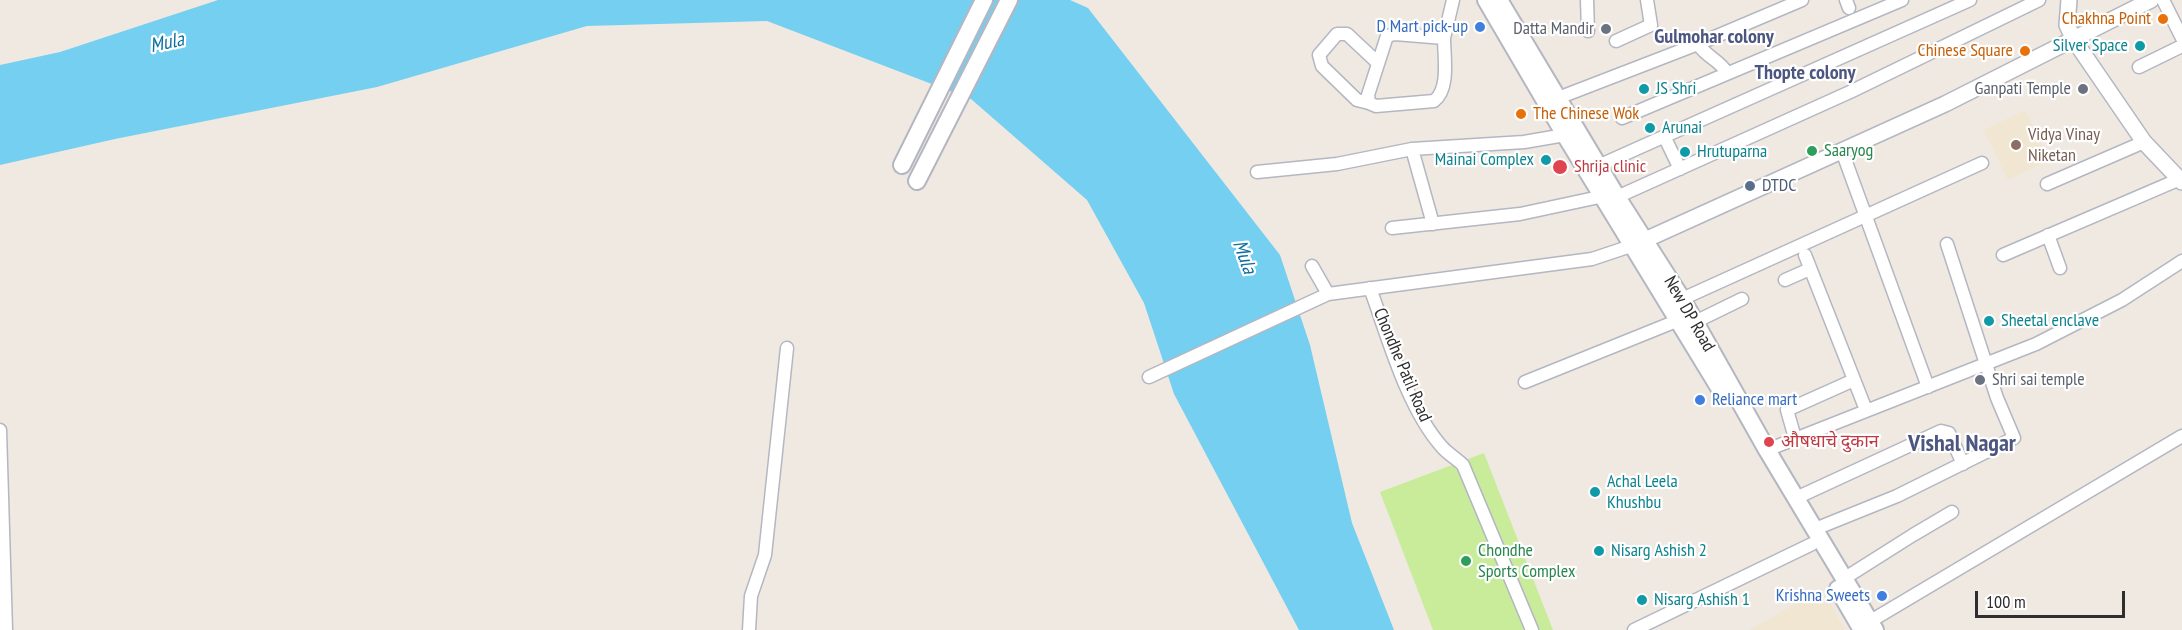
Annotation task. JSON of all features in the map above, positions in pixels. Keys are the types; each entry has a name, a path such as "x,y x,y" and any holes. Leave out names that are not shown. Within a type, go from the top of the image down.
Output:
{"main road":[{"path":"902,165 984,0"},
{"path":"917,181 1008,0"},
{"name":"New DP Road","path":"1486,0 1565,135 1610,197 1767,450 1796,498 1813,537 1845,578 1867,627"},
{"name":"New DP Road","path":"1499,0 1598,166 1610,197"},
{"name":"New DP Road","path":"1639,243 1682,299 1687,321 1867,627"}],"street":[{"path":"1378,63 1347,34 1341,33 1337,34 1319,55 1322,66 1357,100 1376,106 1434,101 1440,96 1443,87 1444,38 1453,0"},
{"path":"1587,0 1588,31"},
{"path":"1616,41 1651,25 1647,0"},
{"path":"1558,98 1698,44 1802,0"},
{"path":"1622,118 1902,0"},
{"path":"1598,166 1970,0"},
{"path":"1392,228 1520,214 1610,197 1850,92 2039,0"},
{"path":"2002,255 2181,181 2144,142 2074,40 2067,25 2069,0"},
{"path":"1149,377 1328,294 1592,259 1639,243 1945,104 2151,0"},
{"path":"2163,0 2182,38"},
{"path":"1369,103 1368,95 1387,36 1395,34 1444,38"},
{"path":"1698,44 1703,52 1723,66 1727,73"},
{"path":"2139,68 2182,46"},
{"path":"1257,172 1337,164 1412,149 1524,142 1565,135"},
{"path":"1665,138 1680,168"},
{"path":"2047,184 2144,142"},
{"path":"1412,149 1433,224"},
{"path":"1842,151 1928,387"},
{"path":"1682,299 1982,163"},
{"path":"2048,235 2060,268"},
{"path":"1634,630 1813,537 2014,438 1997,398 1947,244"},
{"path":"1805,255 1866,410"},
{"path":"1767,450 2036,344 2122,300 2182,261"},
{"path":"1312,266 1328,294"},
{"path":"1785,279 1810,269"},
{"name":"Chondhe Patil Road","path":"1370,288 1418,410 1426,426 1443,449 1463,465 1532,630"},
{"path":"1525,382 1742,299"},
{"path":"749,630 751,596 765,555 787,348"},
{"path":"1795,438 1787,410 1854,380"},
{"path":"0,430 6,630"},
{"path":"1796,498 1941,430 1949,433 1963,464"},
{"path":"1867,627 2182,435"},
{"path":"1845,578 1952,513"}],"shaded area":[{"name":"Vidya Vinay Niketan","path":"2025,110 2049,160 2008,180 1984,130"},
{"path":"1822,589 1845,630 1749,630"}],"green space":[{"name":"Chondhe Sports Complex","path":"1484,453 1553,630 1433,630 1380,492"}],"water":[{"name":"Mula","path":"218,0 1070,0 1088,8 1280,255 1310,345 1352,523 1394,630 1299,630 1174,394 1144,303 1087,200 971,99 767,21 587,26 377,87 115,139 0,165 0,65 60,52"}],"place":[{"name":"Chakhna Point","path":"2163,19"},
{"name":"D Mart pick-up","path":"1480,27"},
{"name":"Datta Mandir","path":"1606,29"},
{"name":"Silver Space","path":"2140,46"},
{"name":"Chinese Square","path":"2025,51"},
{"name":"JS Shri","path":"1644,89"},
{"name":"Ganpati Temple","path":"2083,89"},
{"name":"The Chinese Wok","path":"1521,114"},
{"name":"Arunai","path":"1650,128"},
{"name":"Vidya Vinay Niketan","path":"2016,145"},
{"name":"Saaryog","path":"1812,151"},
{"name":"Hrutuparna","path":"1685,152"},
{"name":"Mainai Complex","path":"1546,160"},
{"name":"Shrija clinic","path":"1560,167"},
{"name":"DTDC","path":"1750,186"},
{"name":"Sheetal enclave","path":"1989,321"},
{"name":"Shri sai temple","path":"1980,380"},
{"name":"Reliance mart","path":"1700,400"},
{"name":"औषधाचे दुकान","path":"1769,442"},
{"name":"Achal Leela Khushbu","path":"1595,492"},
{"name":"Nisarg Ashish 2","path":"1599,551"},
{"name":"Chondhe Sports Complex","path":"1466,561"},
{"name":"Krishna Sweets","path":"1882,596"},
{"name":"Nisarg Ashish 1","path":"1642,600"}],"district":[{"name":"Gulmohar colony","path":"1714,37"},
{"name":"Thopte colony","path":"1805,73"},
{"name":"Vishal Nagar","path":"1962,444"}]}
